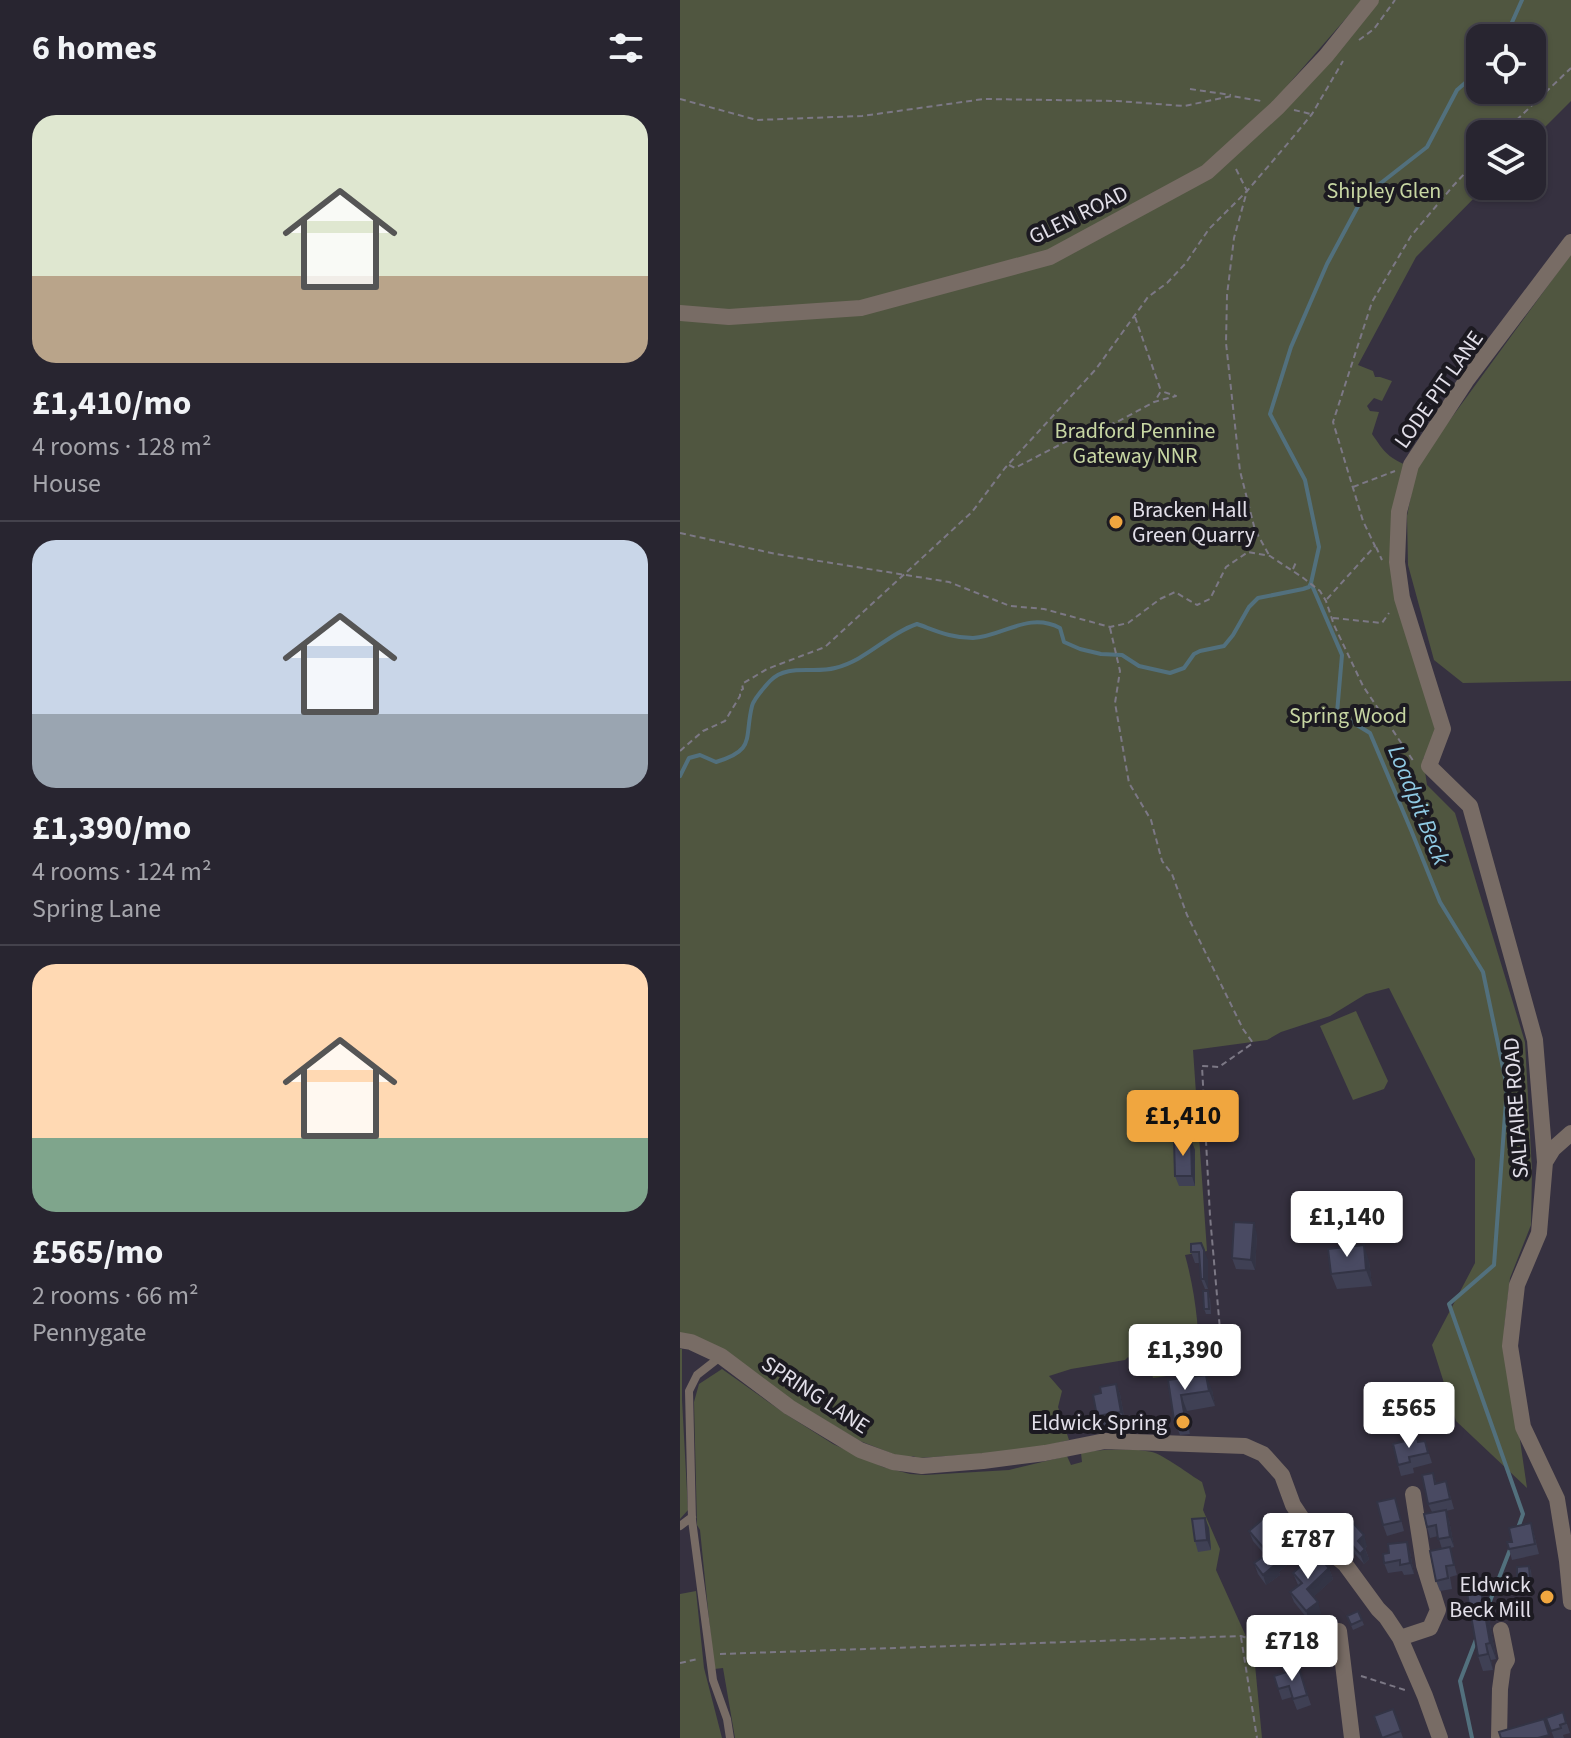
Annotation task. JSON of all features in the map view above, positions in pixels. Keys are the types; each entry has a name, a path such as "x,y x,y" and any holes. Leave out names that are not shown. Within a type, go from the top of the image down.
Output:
{"street":[{"name":"GLEN ROAD","path":"680,313 729,317 861,308 1050,257 1207,172 1278,107 1326,56 1371,0"},
{"name":"LODE PIT LANE","path":"1429,766 1443,729 1402,598 1397,562 1399,512 1411,465 1466,381 1571,242"},
{"name":"SALTAIRE ROAD","path":"1429,766 1470,806 1535,1040 1545,1162 1539,1233 1517,1285 1510,1346 1523,1427 1564,1498 1571,1602"},
{"path":"1545,1162 1553,1149 1571,1133"},
{"name":"SPRING LANE","path":"680,1340 721,1356 820,1427 860,1450 893,1462 922,1466 983,1461 1105,1441 1245,1446 1263,1454 1282,1475 1293,1505 1317,1541 1345,1564 1400,1638 1440,1738"},
{"path":"1400,1638 1430,1628 1438,1610 1424,1565 1413,1494"},
{"path":"1499,1738 1500,1689 1507,1660 1501,1630"},
{"path":"1339,1631 1352,1738"}],"lane":[{"path":"721,1356 697,1375 689,1391 692,1517 713,1680 727,1719 730,1738"},
{"path":"680,1526 692,1517"}],"path":[{"path":"1351,46 1374,29 1395,0"},
{"path":"680,751 703,731 725,721 744,683 767,669 825,647 972,512 1008,464 1096,369 1148,297 1185,264 1209,229 1247,191 1312,114 1343,59"},
{"path":"1517,120 1571,68"},
{"path":"1190,89 1255,99 1278,107"},
{"path":"680,99 757,120 862,116 984,99 1117,101 1184,106 1232,96"},
{"path":"1227,153 1247,191 1234,238 1227,295 1226,343 1240,471 1255,530 1270,556"},
{"path":"1326,601 1375,546 1363,521 1333,422 1372,302 1411,236 1466,172"},
{"path":"1135,317 1161,391"},
{"path":"1154,402 1161,391"},
{"path":"1008,464 1015,468 1154,402 1176,396 1161,391"},
{"path":"1353,487 1411,465"},
{"path":"680,533 776,554 949,582 1010,606 1044,609 1110,627 1128,623 1160,599 1175,592 1197,605 1210,599 1226,567 1248,552 1270,556 1320,591 1363,686 1413,762 1429,766"},
{"path":"1292,570 1297,560"},
{"path":"1332,618 1382,623 1393,607 1407,613"},
{"path":"1110,627 1120,671 1115,703 1129,783 1151,820 1162,861 1172,874 1187,915 1243,1029 1253,1043 1219,1067 1202,1066 1221,1341"},
{"path":"680,1663 722,1653 1241,1636 1257,1738"}],"green space":[{"path":"680,0 1362,0 1286,87 1377,0 1571,0 1571,101 1546,126 1546,120 1466,120 1466,200 1472,200 1416,257 1358,365 1373,371 1375,377 1392,381 1382,401 1374,398 1367,406 1370,411 1379,412 1372,434 1386,452 1406,465 1394,546 1438,723 1431,756 1423,758 1427,785 1455,813 1525,1042 1532,1171 1531,1225 1510,1278 1504,1330 1527,1488 1456,1421 1432,1345 1475,1263 1475,1159 1389,988 1366,994 1330,1016 1281,1032 1267,1040 1193,1050 1207,1251 1185,1255 1196,1313 1200,1371 1153,1378 1148,1358 1128,1357 1049,1376 1062,1391 1058,1407 1069,1440 1025,1451 913,1456 906,1459 860,1441 680,1334"},
{"path":"1571,254 1571,681 1463,683 1434,660 1408,565 1407,516 1417,465"},
{"path":"1356,1011 1388,1081 1384,1089 1353,1100 1320,1026"},
{"path":"680,1349 688,1510 680,1519"},
{"path":"722,1369 833,1444 883,1467 910,1474 1009,1470 1067,1456 1071,1465 1082,1462 1081,1453 1126,1450 1157,1454 1202,1482 1206,1496 1203,1510 1220,1549 1216,1570 1254,1654 1262,1738 735,1738 723,1668 714,1669 697,1525 694,1402 699,1384"},
{"path":"696,1591 704,1668 722,1738 680,1738 680,1594"}],"building":[{"path":"1174,1140 1191,1140 1192,1176 1175,1176"},
{"path":"1234,1222 1254,1223 1251,1260 1232,1258"},
{"path":"1201,1243 1204,1250 1204,1279 1201,1279 1199,1252 1191,1252 1191,1244"},
{"path":"1364,1245 1366,1270 1331,1274 1328,1249"},
{"path":"1203,1291 1208,1291 1209,1309 1204,1309"},
{"path":"1206,1375 1209,1391 1181,1395 1185,1418 1174,1420 1168,1380"},
{"path":"1116,1384 1121,1412 1097,1416 1093,1395 1101,1393 1100,1387"},
{"path":"1417,1438 1418,1442 1425,1441 1428,1453 1409,1457 1410,1462 1398,1465 1393,1444"},
{"path":"1433,1473 1435,1484 1446,1481 1450,1499 1428,1504 1422,1475"},
{"path":"1395,1498 1401,1521 1383,1525 1377,1502"},
{"path":"1446,1510 1450,1537 1438,1539 1436,1525 1427,1527 1424,1514"},
{"path":"1205,1518 1207,1540 1195,1541 1192,1519"},
{"path":"1263,1519 1288,1550 1263,1575 1254,1563 1268,1553 1249,1531"},
{"path":"1353,1523 1364,1535 1358,1541 1365,1549 1360,1554 1351,1544 1346,1548 1339,1540 1342,1537 1340,1534"},
{"path":"1531,1523 1535,1544 1509,1549 1507,1542 1512,1542 1509,1528"},
{"path":"1407,1542 1410,1563 1400,1565 1400,1560 1384,1563 1383,1554 1389,1553 1388,1544"},
{"path":"1450,1547 1454,1565 1446,1566 1448,1578 1436,1581 1430,1551"},
{"path":"1315,1553 1329,1568 1307,1589 1318,1602 1306,1611 1290,1592 1302,1583 1293,1573"},
{"path":"1529,1566 1530,1578 1517,1578 1517,1567"},
{"path":"1473,1580 1475,1592 1481,1591 1490,1643 1486,1644 1488,1654 1478,1656 1465,1581"},
{"path":"1358,1611 1362,1620 1351,1625 1347,1616"},
{"path":"1294,1648 1296,1662 1281,1664 1279,1650"},
{"path":"1299,1668 1307,1695 1293,1699 1289,1686 1278,1689 1274,1676"},
{"path":"1393,1709 1401,1731 1382,1738 1374,1716"},
{"path":"1563,1712 1566,1723 1551,1731 1546,1718"},
{"path":"1544,1719 1549,1735 1501,1738 1499,1732"}],"waterway":[{"name":"Loadpit Beck","path":"1511,24 1522,0"},
{"name":"Loadpit Beck","path":"1466,82 1457,90 1427,147 1363,197 1327,264 1291,347 1270,414 1305,480 1319,547 1311,583 1342,655 1337,713 1370,733 1440,902 1483,972 1507,1087 1494,1265 1449,1304 1523,1514 1518,1528"},
{"path":"680,776 689,758 700,755 716,762 729,758 743,748 753,703 777,676 784,672 827,670 846,664 917,624 965,638 984,637 1026,623 1048,624 1060,628 1064,642 1080,649 1122,655 1139,666 1170,673 1184,668 1194,654 1224,646 1258,598 1303,589 1311,583"},
{"path":"1485,1614 1511,1547"},
{"path":"1472,1738 1460,1681 1477,1637"}],"place":[{"name":"Bracken Hall Green Quarry","path":"1116,522"},
{"name":"Eldwick Spring","path":"1183,1422"},
{"name":"Eldwick Beck Mill","path":"1547,1597"}],"park label":[{"name":"Shipley Glen","path":"1384,190"},
{"name":"Bradford Pennine Gateway NNR","path":"1135,442"},
{"name":"Spring Wood","path":"1348,715"}]}
